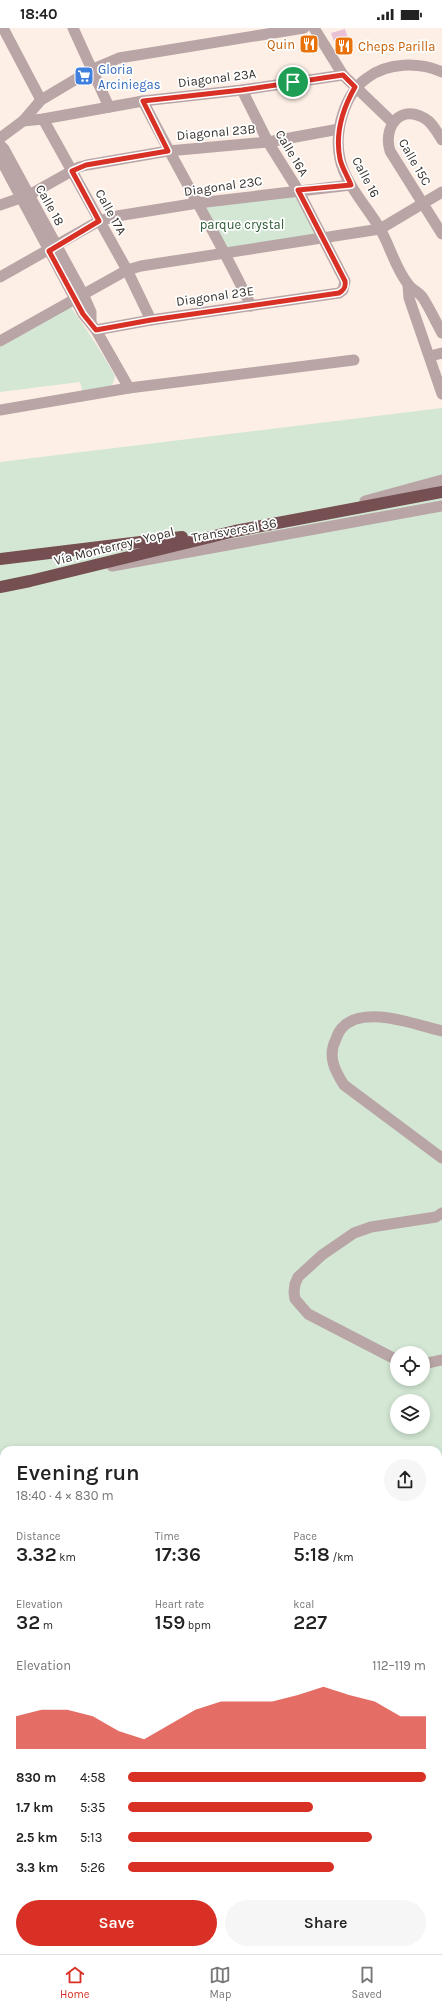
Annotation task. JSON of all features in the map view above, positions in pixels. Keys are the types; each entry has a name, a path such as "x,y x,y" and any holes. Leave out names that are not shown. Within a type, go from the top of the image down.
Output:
{"highway":[{"name":"Vía Monterrey - Yopal","path":"0,586 30,581 235,531 442,492"},
{"name":"Vía Monterrey - Yopal","path":"0,559 235,531"}],"street":[{"path":"3,28 41,100"},
{"path":"73,28 110,106"},
{"path":"0,138 23,121 41,100 93,69 119,58 304,28"},
{"path":"314,28 343,75 392,122 398,117 405,115 423,117 431,123 442,140"},
{"path":"355,87 368,77 383,69 406,65 429,66 442,72"},
{"name":"Diagonal 23A","path":"23,121 43,119 143,101 242,90 343,75"},
{"name":"Calle 16","path":"355,87 347,102 339,129 340,159 351,185 380,229 408,284 422,298 442,333"},
{"name":"Calle 16A","path":"242,90 268,142 298,190 345,281 345,286 339,293"},
{"path":"143,101 168,151 226,253 251,306"},
{"name":"Calle 17A","path":"43,119 127,270 151,320"},
{"name":"Calle 15C","path":"392,122 388,131 387,142 390,151 424,203 442,234"},
{"name":"Diagonal 23B","path":"0,205 25,196 86,165 168,151 268,142 339,129"},
{"name":"Calle 18","path":"0,145 4,149 25,196 79,296 83,314 94,327 129,388"},
{"name":"Calle 18","path":"0,158 25,196"},
{"name":"Diagonal 23C","path":"0,277 99,221 117,216 198,203 298,190 351,185"},
{"path":"0,342 127,270 380,229 442,192"},
{"path":"408,284 408,298 430,356 442,394"},
{"name":"Diagonal 23E","path":"94,327 339,293"},
{"path":"430,356 442,353"},
{"path":"0,410 129,388 354,360"},
{"path":"312,516 442,480"},
{"name":"Transversal 36","path":"30,581 442,506"},
{"path":"442,1031 375,1016 363,1017 351,1021 342,1028 334,1042 332,1056 334,1069 344,1085 442,1158"},
{"path":"390,1356 308,1314 295,1299 295,1284 298,1277 322,1255 354,1233 371,1227 436,1217 442,1213"},
{"path":"430,1363 442,1360"}],"green space":[{"name":"parque crystal","path":"297,195 318,236 226,249 203,206"},
{"path":"70,306 115,376 112,386 83,393 80,382 0,392 0,344"},
{"path":"442,408 442,1446 0,1446 0,462"}],"building":[{"name":"Cheps Parilla","path":"345,29 352,52 341,55 336,40 334,41 331,33"},
{"name":"Quin","path":"311,37 317,50 307,52 304,38"}],"place":[{"name":"Quin","path":"309,44"},
{"name":"Cheps Parilla","path":"344,46"},
{"name":"Gloria Arciniegas","path":"84,76"}],"route":[{"path":"343,75 355,87 347,102 339,129 340,159 351,185 298,190 345,281 343,290 339,293 151,320 96,330 92,323 83,314 49,251 99,221 72,171 86,165 168,151 143,101 242,90 293,82 343,75"}]}
